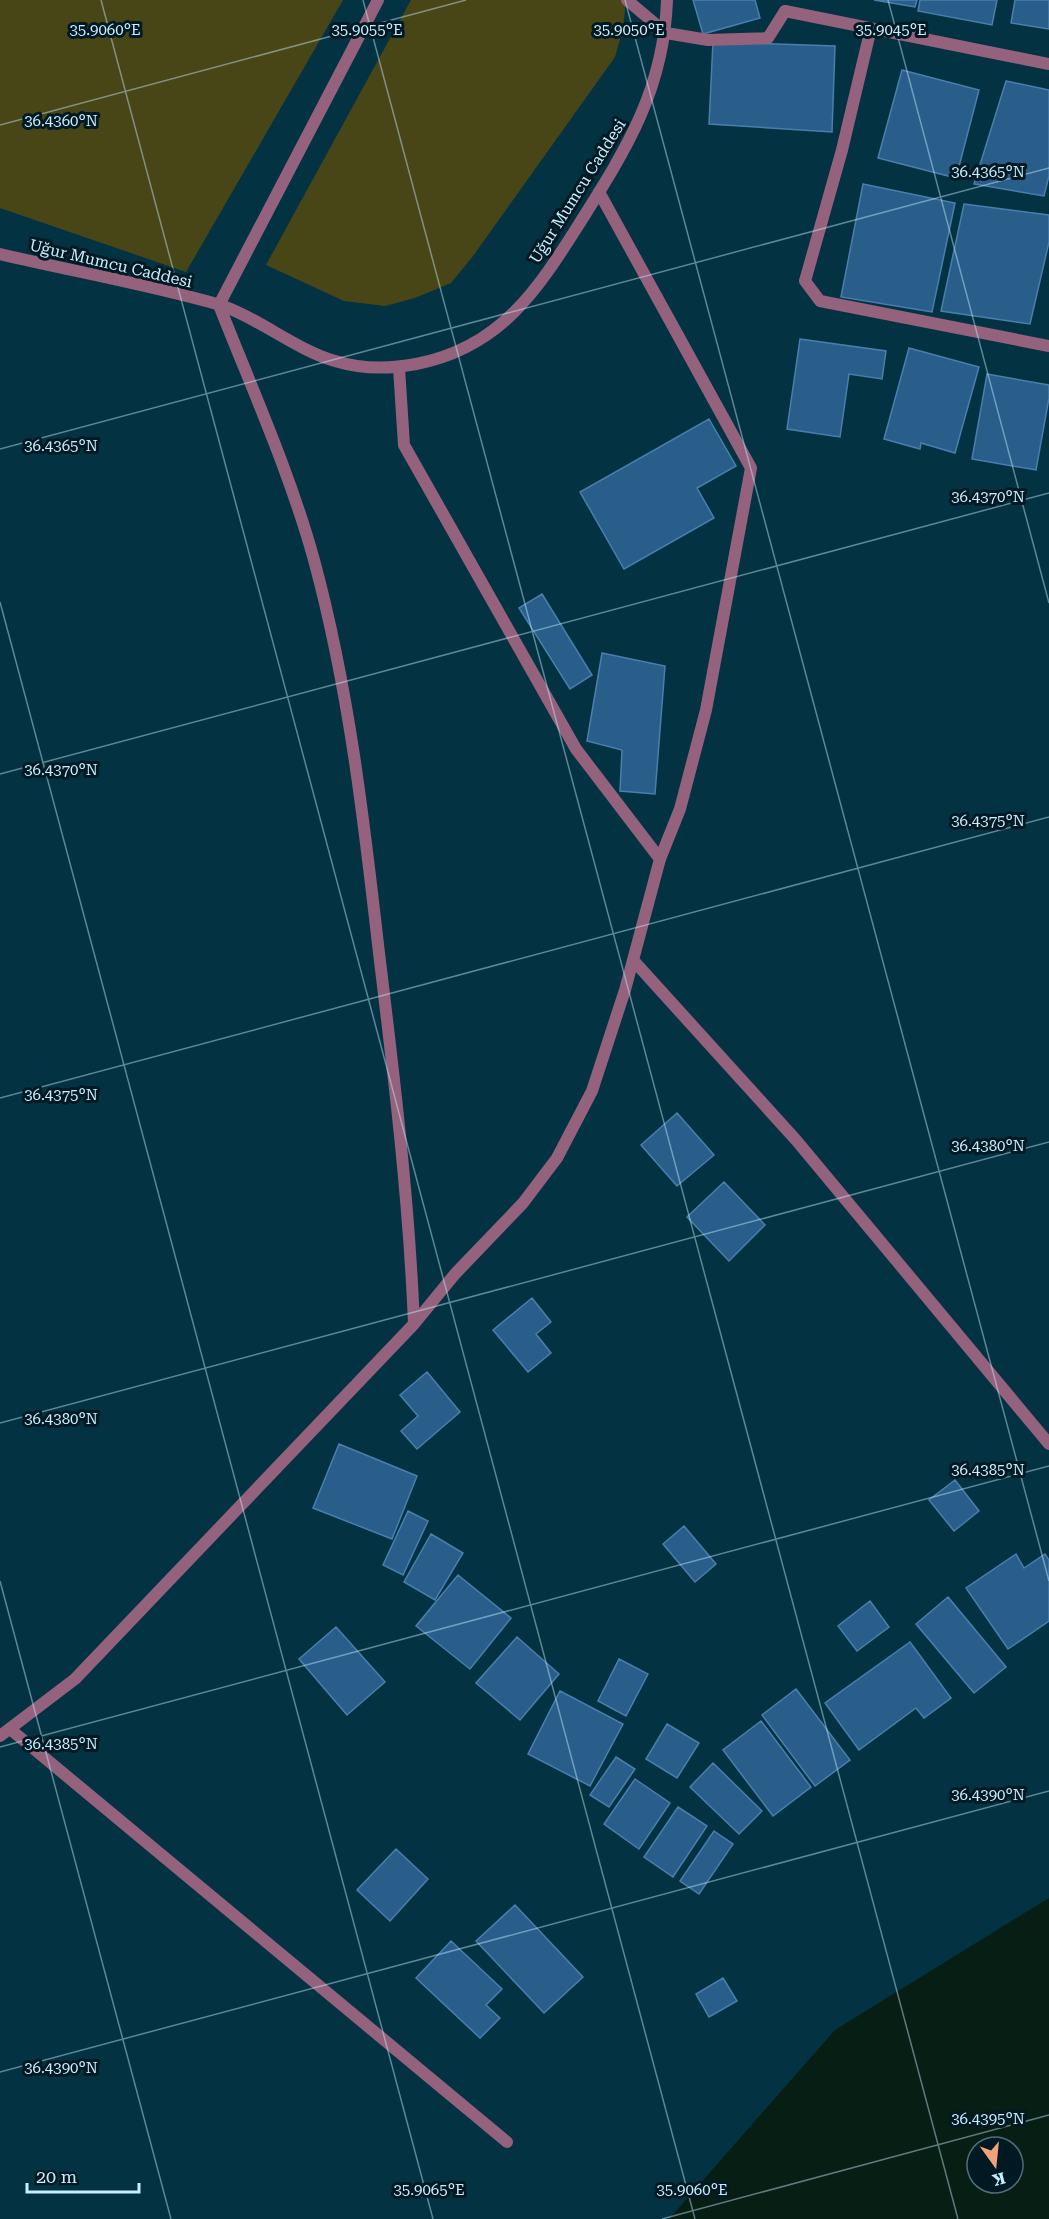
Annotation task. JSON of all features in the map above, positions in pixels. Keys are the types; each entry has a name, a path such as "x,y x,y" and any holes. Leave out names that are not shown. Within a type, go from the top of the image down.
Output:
{"street":[{"path":"378,0 219,305 295,502 313,557 333,637 361,807 378,938 411,1247 414,1323"},
{"path":"627,0 666,33 708,40 768,38 785,11 1049,64"},
{"name":"Uğur Mumcu Caddesi","path":"0,254 219,305 335,361 374,368 399,368 458,353 489,336 519,307 559,257 630,142 646,105 666,33 667,0"},
{"path":"871,28 842,150 805,281 820,301 1049,346"},
{"path":"507,2142 5,1733 52,1699 90,1664 414,1323 455,1274 523,1203 557,1158 592,1091 633,960 660,859 680,809 706,710 751,468 599,192"},
{"path":"399,368 404,446 576,749 660,859"},
{"path":"633,960 796,1140 1049,1444"}],"shaded area":[{"path":"0,0 343,0 186,272 0,208"},
{"path":"411,0 626,0 623,29 615,57 473,256 451,283 415,298 385,306 344,301 266,265"},
{"path":"1049,1898 1049,2219 669,2219 835,2030"}],"building":[{"path":"693,0 755,0 760,18 703,34"},
{"path":"874,0 917,0 915,7"},
{"path":"920,0 997,0 992,25 918,11"},
{"path":"1015,0 1049,0 1049,29 1011,23"},
{"path":"713,42 835,46 832,132 709,124"},
{"path":"902,70 979,90 956,178 878,158"},
{"path":"1006,81 1049,90 1049,176 1044,196 974,184"},
{"path":"863,184 955,203 932,312 841,297"},
{"path":"964,204 1049,215 1049,242 1030,324 941,311"},
{"path":"800,339 886,351 882,379 849,374 840,437 787,429"},
{"path":"909,348 979,367 955,453 921,443 920,449 884,439"},
{"path":"987,374 1049,385 1049,398 1036,470 972,459"},
{"path":"709,419 736,466 697,488 714,518 624,569 580,492"},
{"path":"542,594 592,675 570,689 519,608"},
{"path":"602,653 665,666 655,794 620,791 622,750 587,741"},
{"path":"677,1113 714,1155 677,1186 641,1145"},
{"path":"724,1182 765,1225 729,1261 687,1217"},
{"path":"532,1298 551,1322 536,1334 551,1353 528,1372 493,1330"},
{"path":"427,1372 460,1412 417,1449 401,1431 418,1416 400,1395"},
{"path":"339,1444 417,1476 392,1539 313,1508"},
{"path":"955,1480 979,1511 954,1531 929,1500"},
{"path":"408,1511 428,1521 403,1575 383,1565"},
{"path":"684,1526 716,1564 695,1582 663,1544"},
{"path":"431,1534 463,1553 435,1600 404,1582"},
{"path":"1016,1554 1024,1568 1045,1554 1049,1560 1049,1621 1008,1649 966,1588"},
{"path":"458,1575 511,1618 470,1669 416,1626"},
{"path":"948,1597 1006,1667 974,1693 916,1624"},
{"path":"870,1601 889,1627 857,1651 838,1626"},
{"path":"336,1627 385,1682 347,1715 299,1659"},
{"path":"517,1637 559,1674 520,1720 476,1683"},
{"path":"910,1642 951,1698 924,1718 916,1708 859,1750 825,1703"},
{"path":"619,1659 648,1674 626,1716 598,1701"},
{"path":"796,1689 850,1760 815,1786 762,1715"},
{"path":"560,1691 623,1724 590,1786 528,1754"},
{"path":"761,1721 811,1787 773,1816 723,1750"},
{"path":"667,1724 699,1743 677,1778 646,1759"},
{"path":"616,1757 635,1769 609,1807 590,1795"},
{"path":"713,1763 762,1811 739,1834 690,1787"},
{"path":"635,1779 670,1803 639,1849 604,1824"},
{"path":"678,1807 707,1826 673,1877 644,1857"},
{"path":"714,1831 733,1844 699,1894 680,1881"},
{"path":"396,1849 428,1879 390,1921 357,1890"},
{"path":"515,1905 583,1977 544,2013 476,1941"},
{"path":"451,1941 502,1989 486,2005 500,2018 480,2038 416,1978"},
{"path":"723,1978 737,2001 709,2017 696,1994"}]}
